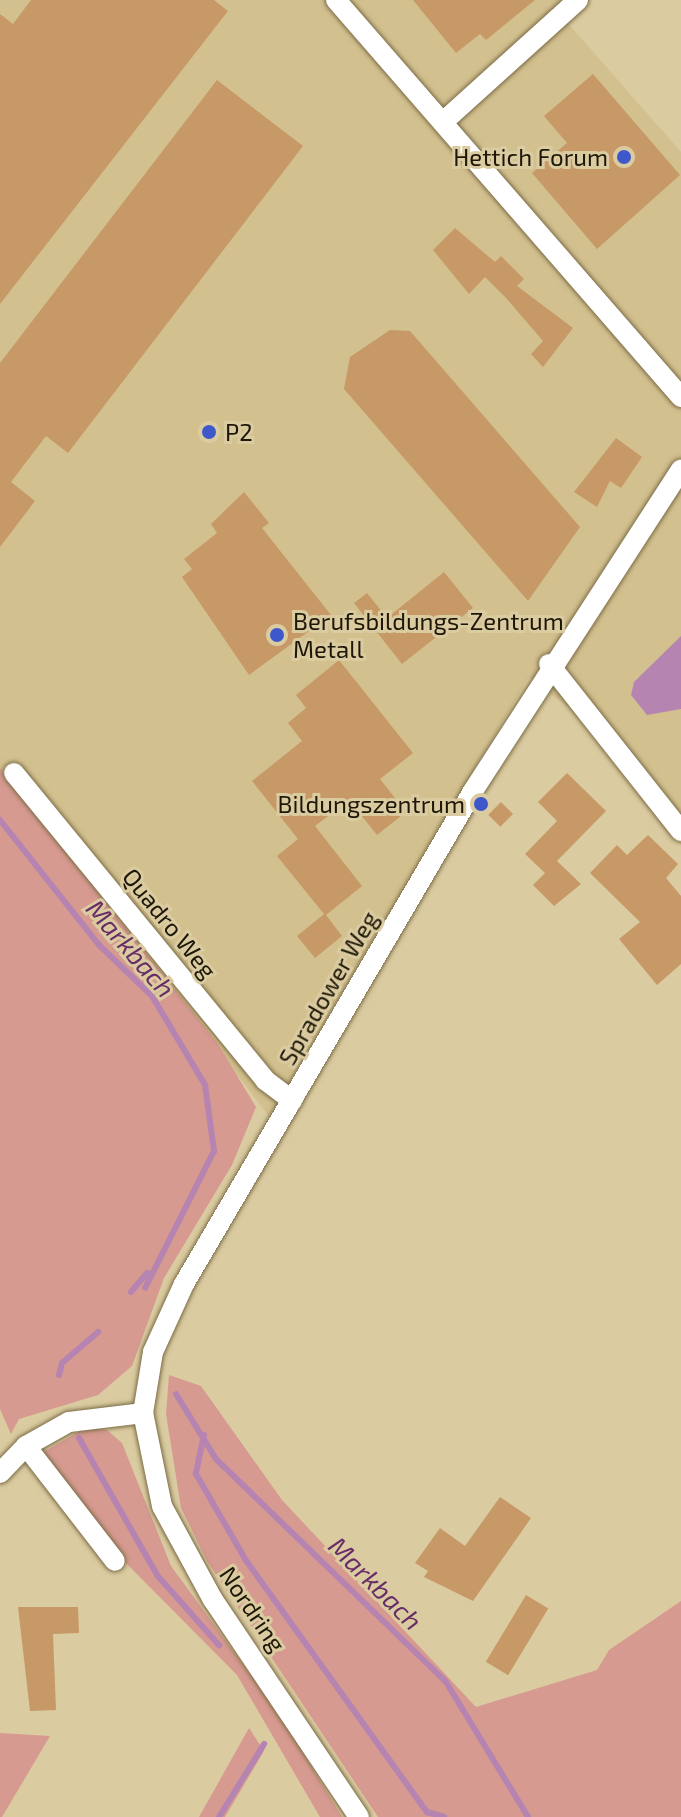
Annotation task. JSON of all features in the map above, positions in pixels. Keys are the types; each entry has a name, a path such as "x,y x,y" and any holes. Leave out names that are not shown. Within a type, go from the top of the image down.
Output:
{"street":[{"path":"336,0 681,397"},
{"path":"443,122 578,0"},
{"name":"Spradower Weg","path":"143,1413 166,1317 549,664 681,469"},
{"path":"549,664 681,831"},
{"name":"Quadro Weg","path":"14,773 265,1080 292,1100"},
{"path":"0,1473 26,1446 69,1422 143,1413"},
{"name":"Nordring","path":"143,1413 157,1492 180,1545 359,1817"},
{"path":"26,1446 115,1561"}],"shaded area":[{"path":"0,0 591,0 566,21 681,152 681,845 573,711 529,677 269,1116 0,769"},
{"path":"681,636 681,709 647,715 631,695 634,682"},
{"path":"0,768 218,1044 256,1107 232,1165 164,1278 132,1366 98,1395 19,1419 11,1434 0,1409"},
{"path":"169,1375 201,1386 282,1500 476,1707 597,1670 609,1650 681,1601 681,1817 378,1817 207,1561 181,1508 166,1414"},
{"path":"87,1427 107,1430 122,1443 171,1566 280,1715 342,1817 320,1817 237,1675 116,1553 40,1454"},
{"path":"249,1728 264,1751 225,1817 199,1817"},
{"path":"0,1733 50,1736 2,1817 0,1817"}],"building":[{"path":"31,0 214,0 228,11 0,304 0,14 13,24"},
{"path":"413,0 535,0 486,40 480,34 456,53"},
{"name":"Hettich Forum","path":"593,74 680,175 597,249 532,173 567,143 544,116"},
{"path":"217,80 303,146 68,453 46,436 11,482 35,501 0,547 0,363"},
{"path":"455,228 495,262 501,256 524,279 517,286 573,328 543,367 531,354 543,341 507,299 485,277 469,294 433,250"},
{"path":"390,330 410,331 580,527 528,601 344,389 350,357"},
{"path":"616,438 642,457 621,488 610,481 597,507 574,492"},
{"path":"244,492 269,523 262,528 331,615 249,675 182,577 192,569 184,559 217,533 211,524"},
{"path":"444,572 473,608 402,664 354,603 367,593 387,618"},
{"path":"339,660 413,753 380,779 406,812 377,835 349,800 315,826 362,886 326,915 342,936 315,958 297,936 324,914 277,856 298,839 252,781 302,741 288,723 306,708 296,695"},
{"path":"567,773 606,811 557,861 581,884 554,906 533,885 545,873 525,854 557,821 538,802"},
{"path":"501,802 513,814 500,827 488,815"},
{"path":"648,835 678,864 666,878 681,896 681,964 657,985 619,939 640,922 590,873 617,845 627,855"},
{"path":"500,1497 531,1518 473,1601 424,1577 428,1571 415,1563 440,1528 465,1546"},
{"path":"526,1595 548,1608 508,1675 486,1662"},
{"path":"18,1607 78,1607 79,1633 53,1634 56,1710 30,1711"}],"waterway":[{"name":"Markbach","path":"0,820 99,945 152,996 205,1085 214,1151 145,1288"},
{"path":"131,1292 147,1273"},
{"path":"59,1375 62,1363 98,1332"},
{"name":"Markbach","path":"176,1394 216,1459 446,1682 528,1817"},
{"path":"204,1435 196,1474 245,1559 427,1812 444,1817"},
{"path":"79,1438 157,1575 219,1645"},
{"path":"219,1817 264,1744"}],"place":[{"name":"Hettich Forum","path":"624,157"},
{"name":"P2","path":"209,432"},
{"name":"Berufsbildungs-Zentrum Metall","path":"277,635"},
{"name":"Bildungszentrum","path":"481,804"}]}
